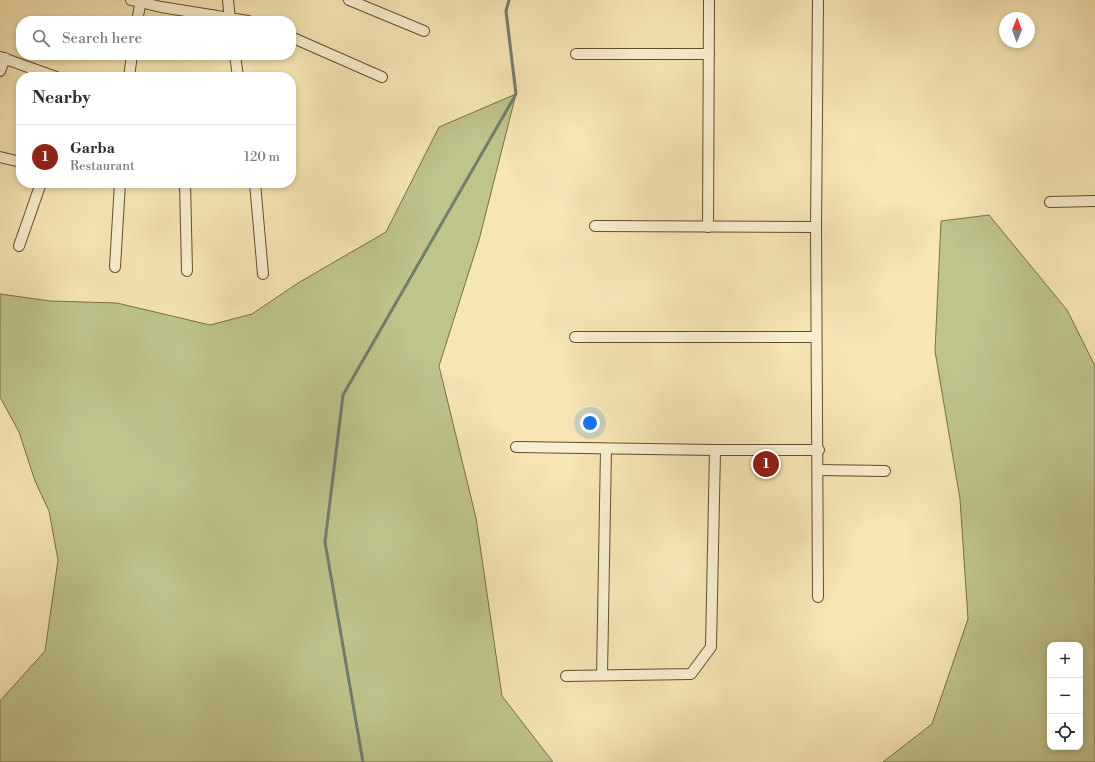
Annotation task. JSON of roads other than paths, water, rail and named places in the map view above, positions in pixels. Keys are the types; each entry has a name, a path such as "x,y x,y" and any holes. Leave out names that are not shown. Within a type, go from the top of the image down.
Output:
{"street":[{"path":"228,0 230,16"},
{"path":"349,0 424,31"},
{"path":"708,227 709,0"},
{"path":"818,0 816,227 816,337 819,470 818,597"},
{"path":"137,16 137,1 210,16"},
{"path":"296,39 382,77"},
{"path":"576,54 708,54"},
{"path":"0,71 2,58 42,72"},
{"path":"130,72 131,60"},
{"path":"236,60 237,72"},
{"path":"0,157 16,161"},
{"path":"19,246 39,188"},
{"path":"115,267 120,188"},
{"path":"185,188 187,271"},
{"path":"255,188 263,274"},
{"path":"1050,202 1095,201"},
{"path":"595,226 816,227"},
{"path":"575,337 816,337"},
{"path":"516,447 818,450"},
{"path":"602,675 606,449"},
{"path":"566,676 691,674 710,647 715,450"},
{"path":"819,470 885,471"}],"waterway":[{"path":"363,762 325,542 343,395 516,94 506,11 509,0"}],"place":[{"name":"Garba","path":"766,464"}]}
